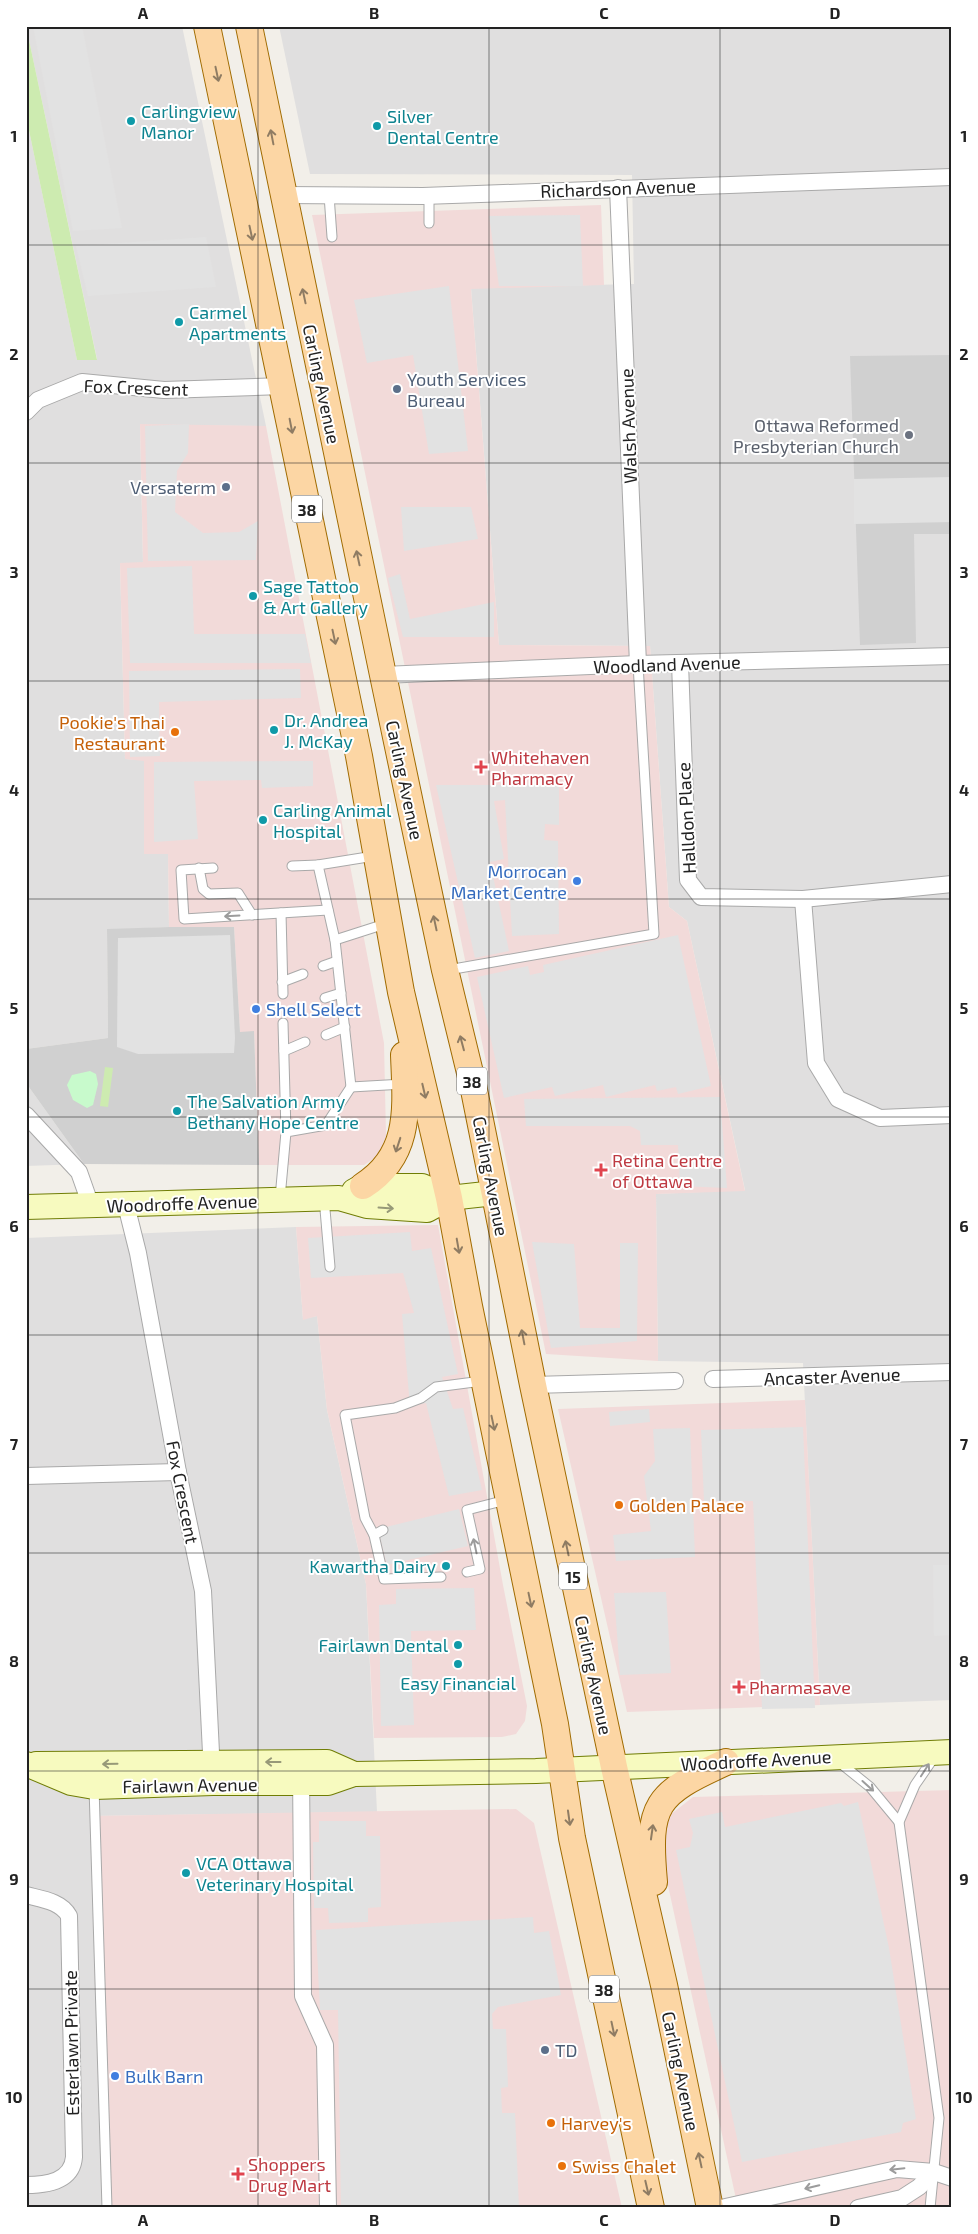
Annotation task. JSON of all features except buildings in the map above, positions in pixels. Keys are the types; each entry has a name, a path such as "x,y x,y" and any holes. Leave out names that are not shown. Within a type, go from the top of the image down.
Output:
{"main road":[{"name":"38","path":"207,26 359,756 401,992 450,1198"},
{"name":"Carling Avenue","path":"249,26 382,675 445,970 473,1085 532,1385 614,1767 664,1985 710,2208"},
{"path":"363,1186 376,1178 386,1168 398,1147 404,1115 405,1084 401,992"},
{"name":"Woodroffe Avenue","path":"331,1198 363,1186 422,1186 450,1198"},
{"path":"495,1193 450,1198 485,1381 555,1724 561,1770"},
{"name":"Woodroffe Avenue","path":"26,1207 126,1206 331,1198 367,1206 427,1210 450,1198"},
{"name":"Woodroffe Avenue","path":"561,1770 945,1752"},
{"path":"664,1985 651,1846 654,1820 659,1807 672,1790 687,1780 726,1762"},
{"name":"Fairlawn Avenue","path":"28,1764 71,1783 94,1787 211,1773"},
{"name":"Fairlawn Avenue","path":"28,1764 211,1773 301,1772 328,1783 354,1774 561,1770"},
{"name":"38","path":"561,1770 572,1838 651,2208"}],"street":[{"name":"Richardson Avenue","path":"283,195 429,196 952,177"},
{"name":"Walsh Avenue","path":"618,188 638,664"},
{"name":"Fox Crescent","path":"26,412 38,400 82,382 164,390 283,386"},
{"name":"Woodland Avenue","path":"382,675 638,664 952,656"},
{"name":"Halldon Place","path":"680,663 688,880 701,897 803,899 952,884"},
{"path":"803,899 816,1063 838,1099 880,1118 952,1115"},
{"path":"26,1114 79,1172 91,1206"},
{"name":"Fox Crescent","path":"126,1206 132,1236 138,1253 178,1472 203,1591 211,1773"},
{"name":"Ancaster Avenue","path":"712,1379 952,1372"},
{"path":"532,1385 675,1381"},
{"path":"26,1476 178,1472"},
{"path":"301,1772 303,1996 325,2045 328,2208"},
{"name":"Esterlawn Private","path":"26,1895 58,1905 65,1909 68,1916 74,2157 70,2169 62,2178 39,2185 26,2185"},
{"path":"720,2208 897,2169 916,2169 952,2178"},
{"path":"858,2208 902,2198 918,2187 934,2172"}],"lane":[{"path":"329,195 332,237"},
{"path":"429,196 429,223"},
{"path":"445,970 654,934 638,664"},
{"path":"292,866 318,865 377,855"},
{"path":"286,1132 326,1125 351,1088 335,940 318,865"},
{"path":"199,868 203,889 209,894 238,893 252,915"},
{"path":"213,868 181,870 184,919 328,910"},
{"path":"281,913 283,994"},
{"path":"335,940 388,923"},
{"path":"323,966 337,961"},
{"path":"282,982 303,974"},
{"path":"325,998 341,994"},
{"path":"280,1200 286,1132 283,1023"},
{"path":"326,1035 344,1027"},
{"path":"284,1050 305,1042"},
{"path":"351,1088 405,1084"},
{"path":"330,1267 331,1198"},
{"path":"440,1577 384,1579 374,1535 365,1518 345,1415 395,1408 421,1398 436,1387 485,1381"},
{"path":"467,1572 480,1570 467,1510 509,1500"},
{"path":"374,1535 384,1530"},
{"path":"899,1822 919,1779 945,1752"},
{"path":"831,1756 870,1787 899,1822 940,2118 930,2208"},
{"path":"94,1787 107,2208"}],"shaded area":[{"path":"26,26 182,26 266,426 140,425 143,563 120,563 125,759 144,760 144,854 168,854 169,927 107,930 108,1038 26,1049 26,116 77,360 97,359"},
{"path":"33,26 82,26 122,228 73,231"},
{"path":"279,26 952,26 952,1700 820,1705 803,1363 658,1361 656,1194 745,1190 687,921 669,907 650,646 499,645 471,288 634,284 632,175 310,174"},
{"path":"601,205 604,285 471,289 499,645 650,646 669,907 687,921 745,1191 656,1194 658,1361 546,1354 312,215"},
{"path":"580,215 583,286 499,286 489,216"},
{"path":"206,237 216,287 88,296 76,246"},
{"path":"449,286 468,451 429,454 413,355 367,363 354,300"},
{"path":"952,355 952,534 914,534 916,643 860,645 850,356"},
{"path":"140,424 266,426 384,1043 386,1136 379,1155 364,1165 259,1165 254,1032 240,1033 234,927 169,927 168,854 144,854 144,761 125,759 120,563 143,562"},
{"path":"189,424 188,453 177,471 175,512 203,533 239,532 258,521 256,560 148,561 145,426"},
{"path":"952,477 952,522 854,524 854,479"},
{"path":"401,507 471,507 478,539 404,551"},
{"path":"192,566 194,634 305,634 311,663 130,663 127,568"},
{"path":"400,574 410,619 494,602 494,637 403,637 388,578"},
{"path":"300,669 301,698 159,702 160,756 130,757 129,671"},
{"path":"313,761 313,786 262,788 261,780 194,781 198,839 154,842 154,762"},
{"path":"436,785 559,785 559,825 545,824 544,840 558,841 559,934 512,936 505,800 494,801 504,859 490,862 509,951 475,958"},
{"path":"234,927 240,1032 254,1031 259,1165 84,1164 26,1083 26,1049 108,1038 107,929"},
{"path":"230,935 235,1038 234,1053 138,1054 117,1047 118,938"},
{"path":"678,935 711,1086 678,1094 676,1087 657,1091 655,1085 606,1097 603,1085 555,1096 552,1087 504,1098 477,977 528,966 530,975 544,972 543,965"},
{"path":"26,1083 84,1164 26,1166"},
{"path":"720,1097 727,1188 680,1186 678,1145 641,1145 640,1131 630,1126 526,1126 524,1099"},
{"path":"438,1225 503,1585 527,1706 525,1721 516,1734 502,1737 374,1738 366,1584 327,1410 317,1316 303,1320 296,1227"},
{"path":"296,1227 303,1319 317,1316 327,1410 366,1584 377,1812 91,1816 103,2208 26,2208 26,1238"},
{"path":"410,1232 412,1251 431,1248 458,1374 442,1377 453,1409 463,1408 482,1490 449,1496 426,1403 410,1406 402,1314 414,1313 403,1273 311,1278 308,1238"},
{"path":"532,1242 574,1244 580,1328 620,1328 620,1243 638,1243 637,1341 551,1348"},
{"path":"805,1400 820,1705 627,1712 558,1409"},
{"path":"649,1409 650,1422 610,1426 609,1412"},
{"path":"803,1427 815,1708 762,1709 753,1501 704,1501 701,1430"},
{"path":"690,1428 695,1557 616,1561 613,1535 651,1531 644,1476 655,1461 653,1429"},
{"path":"459,1509 468,1546 387,1565 378,1529"},
{"path":"933,1565 952,1565 952,1635 934,1636"},
{"path":"474,1588 476,1630 411,1631 414,1725 381,1726 379,1605 396,1604 396,1589"},
{"path":"666,1592 671,1673 620,1675 614,1593"},
{"path":"952,1790 952,2208 738,2208 659,1844 670,1815 693,1797"},
{"path":"858,1802 889,1948 916,2119 903,2123 901,2132 742,2162 676,1850 690,1847 693,1833 689,1819 722,1812 725,1827 841,1803 844,1806"},
{"path":"516,1809 534,1823 622,2208 103,2208 91,1816"},
{"path":"319,1821 366,1821 366,1836 380,1836 381,1907 368,1908 368,1922 329,1923 328,1908 314,1908 313,1842 319,1842"},
{"path":"533,1917 534,1933 549,1931 561,1995 498,2007 492,2014 493,2029 506,2029 508,2087 501,2088 502,2113 515,2113 519,2208 341,2208 338,2010 320,2010 316,1930"}],"green space":[{"path":"26,26 97,360 77,360 26,116"},
{"path":"105,1067 113,1068 108,1107 100,1106"},
{"path":"90,1071 96,1074 98,1084 93,1105 87,1108 73,1100 67,1085 72,1075"}],"place":[{"name":"Carlingview Manor","path":"131,121"},
{"name":"Silver Dental Centre","path":"377,126"},
{"name":"Carmel Apartments","path":"179,322"},
{"name":"Youth Services Bureau","path":"397,389"},
{"name":"Ottawa Reformed Presbyterian Church","path":"909,435"},
{"name":"Versaterm","path":"226,487"},
{"name":"Sage Tattoo & Art Gallery","path":"253,596"},
{"name":"Dr. Andrea J. McKay","path":"274,730"},
{"name":"Pookie's Thai Restaurant","path":"175,732"},
{"name":"Whitehaven Pharmacy","path":"481,767"},
{"name":"Carling Animal Hospital","path":"263,820"},
{"name":"Morrocan Market Centre","path":"577,881"},
{"name":"Shell Select","path":"256,1009"},
{"name":"The Salvation Army Bethany Hope Centre","path":"177,1111"},
{"name":"Retina Centre of Ottawa","path":"601,1170"},
{"name":"Golden Palace","path":"619,1505"},
{"name":"Kawartha Dairy","path":"446,1566"},
{"name":"Fairlawn Dental","path":"458,1645"},
{"name":"Easy Financial","path":"458,1664"},
{"name":"Pharmasave","path":"739,1687"},
{"name":"VCA Ottawa Veterinary Hospital","path":"186,1873"},
{"name":"TD","path":"545,2050"},
{"name":"Bulk Barn","path":"115,2076"},
{"name":"Harvey's","path":"551,2123"},
{"name":"Swiss Chalet","path":"562,2166"},
{"name":"Shoppers Drug Mart","path":"238,2174"}]}
